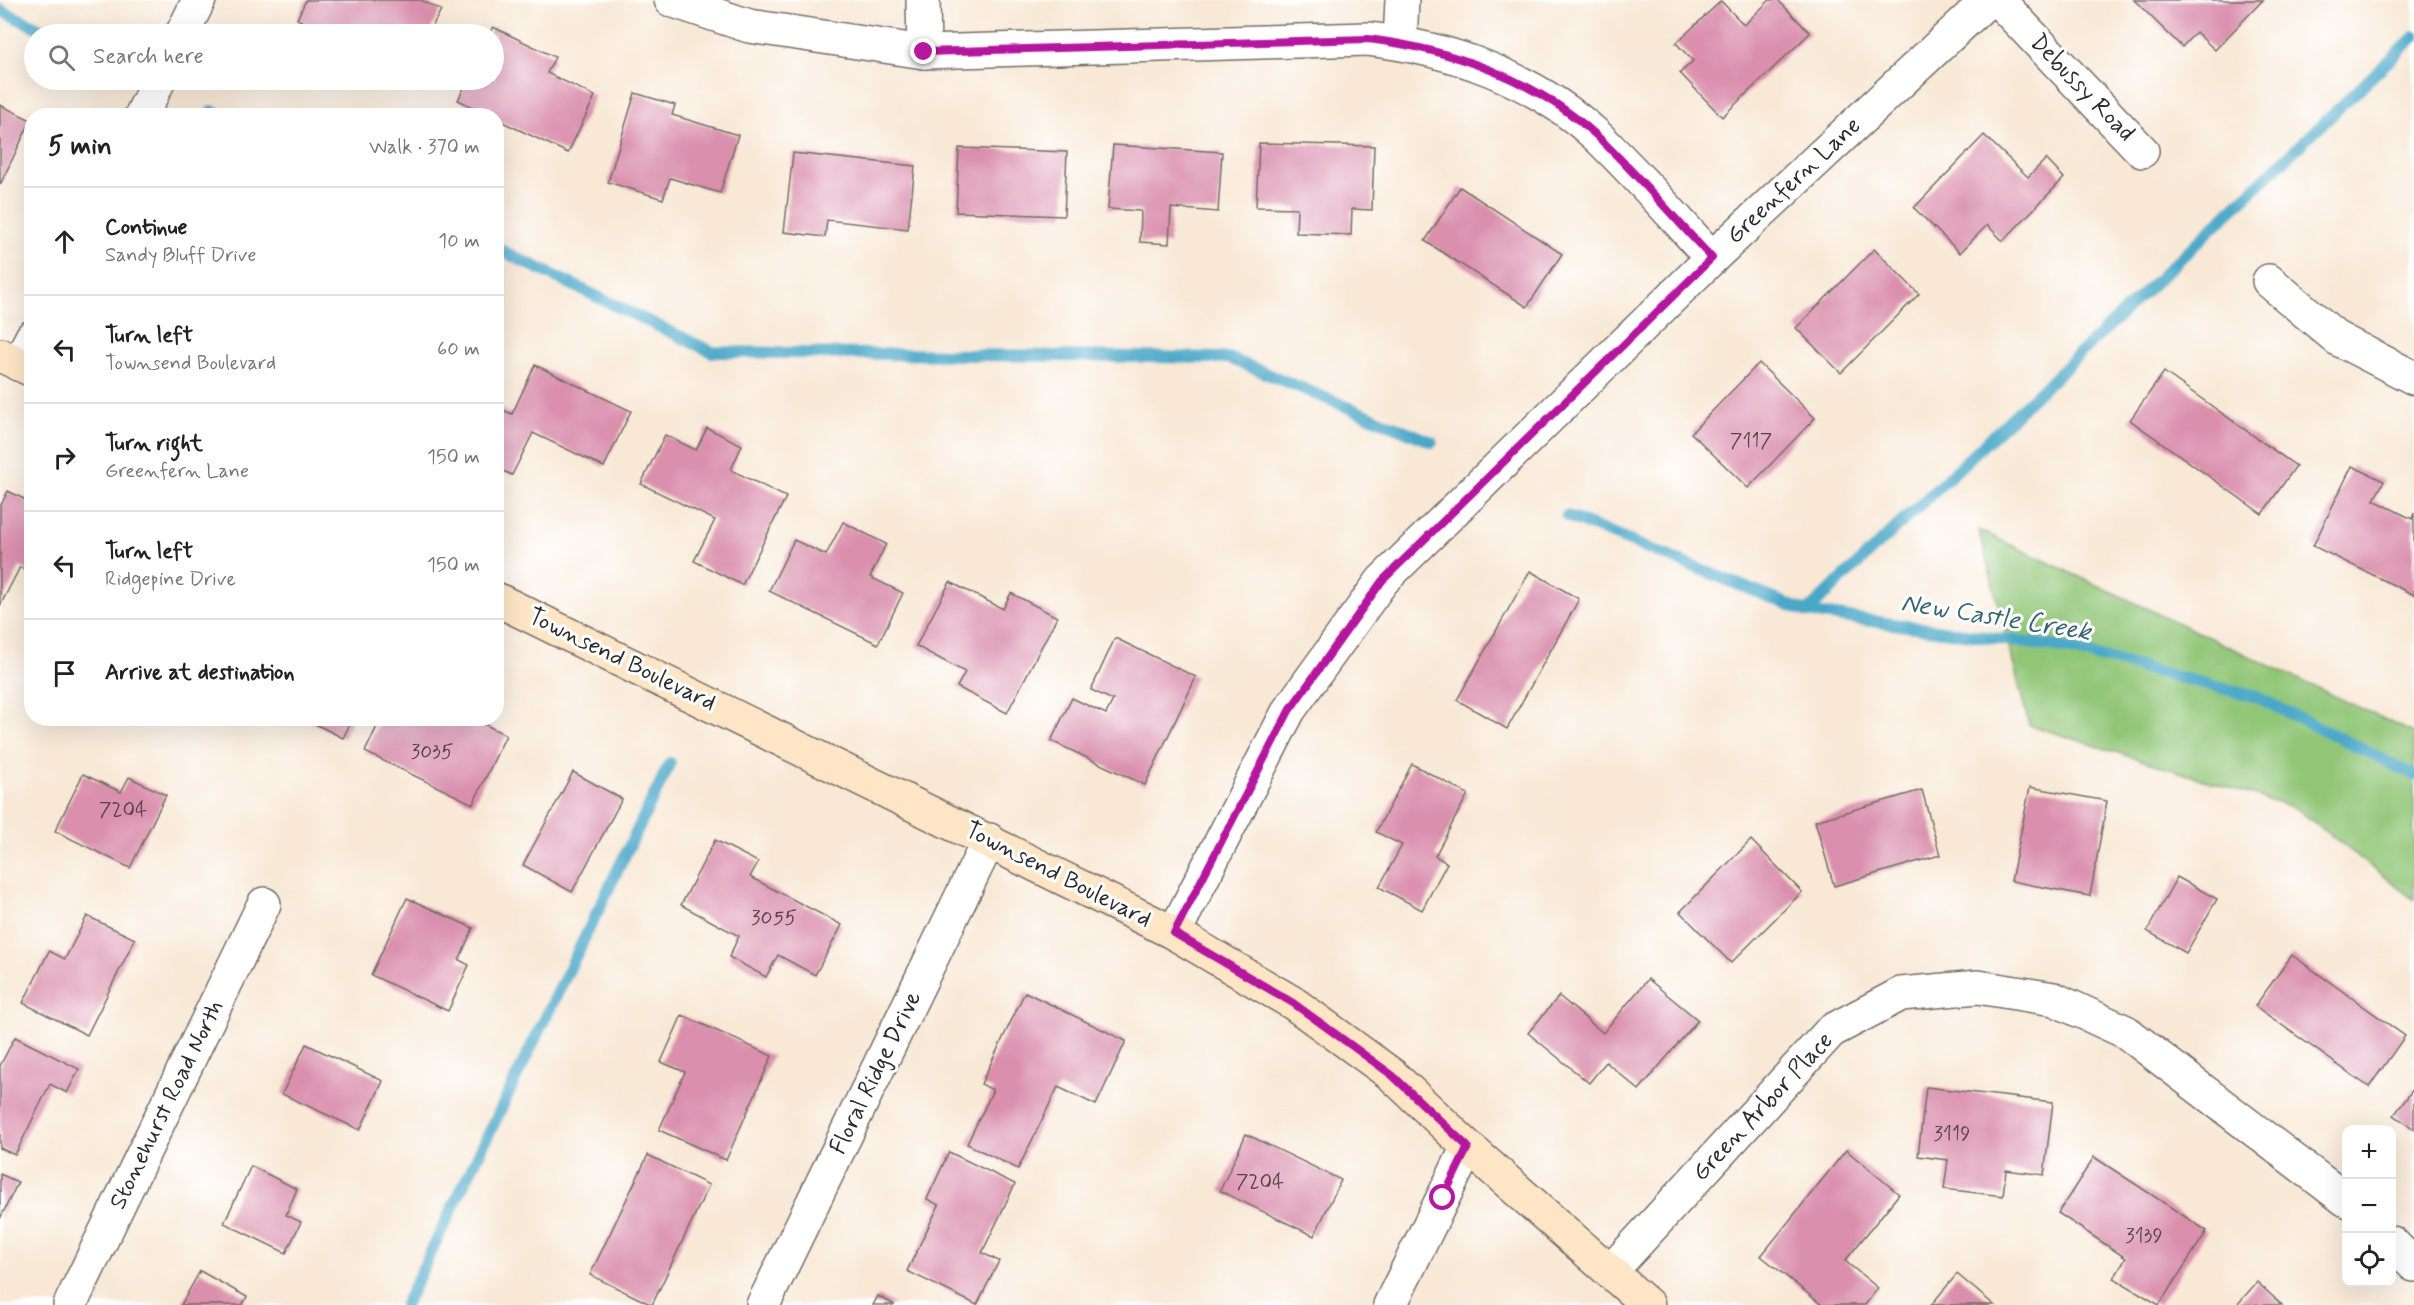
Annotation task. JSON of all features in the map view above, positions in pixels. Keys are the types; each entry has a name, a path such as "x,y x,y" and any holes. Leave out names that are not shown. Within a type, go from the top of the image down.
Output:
{"street":[{"path":"187,24 199,0"},
{"path":"671,0 749,26 924,52 1368,39 1432,49 1510,78 1546,98 1595,135 1712,258"},
{"path":"923,0 924,52"},
{"path":"1400,43 1402,0"},
{"name":"Greenfern Lane","path":"1174,933 1289,711 1382,581 1712,258 1988,0"},
{"name":"Debussy Road","path":"1998,0 2142,151"},
{"path":"145,108 154,90"},
{"path":"2269,281 2338,339 2414,378"},
{"name":"Townsend Boulevard","path":"504,603 1174,933 1302,1010 1392,1075 1468,1147 1648,1305"},
{"name":"Floral Ridge Drive","path":"763,1305 989,840"},
{"name":"Stonehurst Road North","path":"70,1305 264,904"},
{"name":"Green Arbor Place","path":"1611,1271 1831,1031 1901,994 1978,987 2054,999 2127,1032 2342,1197"},
{"path":"1390,1305 1468,1147"},
{"path":"2396,1248 2414,1265"}],"green space":[{"path":"1979,530 2414,733 2414,900 2297,809 2029,725"}],"building":[{"path":"306,0 421,0 441,10 433,24 307,24 297,19"},
{"path":"1770,0 1778,0 1810,33 1722,117 1680,73 1693,61 1676,43 1721,1 1744,25"},
{"path":"2134,0 2263,0 2215,50 2196,32 2182,47"},
{"path":"504,32 555,57 547,73 595,96 568,153 504,123 504,108 474,108 458,100 463,90 504,90"},
{"path":"635,93 675,105 672,115 738,135 720,193 670,178 663,199 608,182"},
{"path":"0,105 24,117 24,135 0,185"},
{"path":"1984,135 2028,177 2046,159 2064,178 2003,241 1987,225 1960,253 1914,208"},
{"path":"1259,143 1374,146 1372,210 1352,209 1351,235 1296,233 1297,208 1256,207"},
{"path":"1113,145 1222,152 1218,212 1171,208 1169,244 1140,242 1141,211 1108,209"},
{"path":"959,148 1067,152 1064,216 956,212"},
{"path":"793,153 915,166 908,229 827,220 825,237 784,232"},
{"path":"1460,187 1562,254 1527,307 1425,241"},
{"path":"1874,249 1919,294 1841,373 1796,328"},
{"path":"1759,363 1815,418 1748,488 1691,433"},
{"path":"535,365 631,411 604,467 533,433 512,475 504,472 504,410 512,414"},
{"path":"2164,372 2296,466 2262,514 2130,420"},
{"path":"707,428 742,445 731,470 786,497 742,585 694,561 715,520 641,484 665,435 696,450"},
{"path":"2352,466 2384,481 2374,500 2412,519 2414,513 2414,595 2313,546"},
{"path":"8,491 24,499 24,569 20,567 0,606 0,507"},
{"path":"843,522 886,544 870,577 903,593 878,644 769,591 794,540 826,555"},
{"path":"1530,571 1579,599 1507,729 1457,700"},
{"path":"950,582 1003,609 1011,593 1057,617 1007,713 957,687 965,672 916,646"},
{"path":"1115,638 1196,677 1145,785 1051,741 1072,698 1106,714 1113,700 1091,690"},
{"path":"319,726 349,726 343,738"},
{"path":"377,726 488,726 506,735 473,804 365,752"},
{"path":"1412,764 1468,794 1435,856 1447,863 1422,910 1379,887 1402,845 1376,832"},
{"path":"573,772 622,799 572,892 523,865"},
{"path":"83,774 121,792 129,777 166,795 130,868 55,831"},
{"path":"2030,787 2107,801 2090,896 2011,881"},
{"path":"1922,790 1940,855 1834,886 1815,821"},
{"path":"715,840 758,862 750,877 842,925 815,975 778,955 766,977 729,957 739,936 681,905"},
{"path":"1751,840 1802,892 1731,963 1680,912"},
{"path":"2177,877 2217,899 2186,953 2147,931"},
{"path":"407,898 473,928 459,960 469,965 448,1011 371,975"},
{"path":"87,916 135,939 87,1035 23,1003 49,951 65,959"},
{"path":"2292,955 2405,1036 2369,1087 2255,1006"},
{"path":"1648,979 1698,1020 1639,1090 1606,1062 1589,1083 1528,1033 1559,996 1603,1033"},
{"path":"1025,992 1126,1041 1096,1105 1058,1087 1018,1169 967,1144 993,1090 981,1084"},
{"path":"682,1015 772,1056 726,1160 659,1130 685,1072 661,1062"},
{"path":"15,1037 79,1069 67,1093 50,1084 15,1155 0,1148 0,1066"},
{"path":"306,1044 383,1081 360,1130 282,1094"},
{"path":"1926,1087 2053,1102 2044,1175 2006,1170 2003,1196 1944,1189 1948,1160 1918,1156"},
{"path":"2414,1088 2414,1129 2394,1115"},
{"path":"1246,1134 1341,1180 1314,1236 1220,1191"},
{"path":"1846,1150 1899,1194 1845,1261 1878,1288 1865,1305 1822,1305 1761,1256"},
{"path":"949,1152 1015,1184 982,1253 999,1261 977,1305 907,1271 939,1205 927,1199"},
{"path":"648,1155 709,1185 652,1305 590,1275"},
{"path":"2094,1157 2207,1231 2159,1305 2114,1278 2126,1258 2058,1213"},
{"path":"251,1166 297,1189 286,1215 301,1222 286,1253 224,1223"},
{"path":"0,1174 18,1182 0,1219"},
{"path":"200,1271 247,1297 242,1305 181,1305"},
{"path":"1957,1274 1994,1305 1931,1305"},
{"path":"2257,1282 2282,1305 2237,1305"},
{"path":"878,1296 895,1305 873,1305"}],"waterway":[{"path":"0,10 30,24"},
{"path":"1807,612 2414,37"},
{"path":"504,252 712,352 1229,358 1432,442"},
{"name":"New Castle Creek","path":"1567,516 1807,612 2064,648 2257,697 2414,775"},
{"path":"405,1305 670,763"}],"route":[{"path":"924,52 1368,39 1432,49 1510,78 1546,98 1595,135 1712,258 1382,581 1289,711 1174,933 1293,1003 1392,1075 1468,1147 1443,1198"}]}
